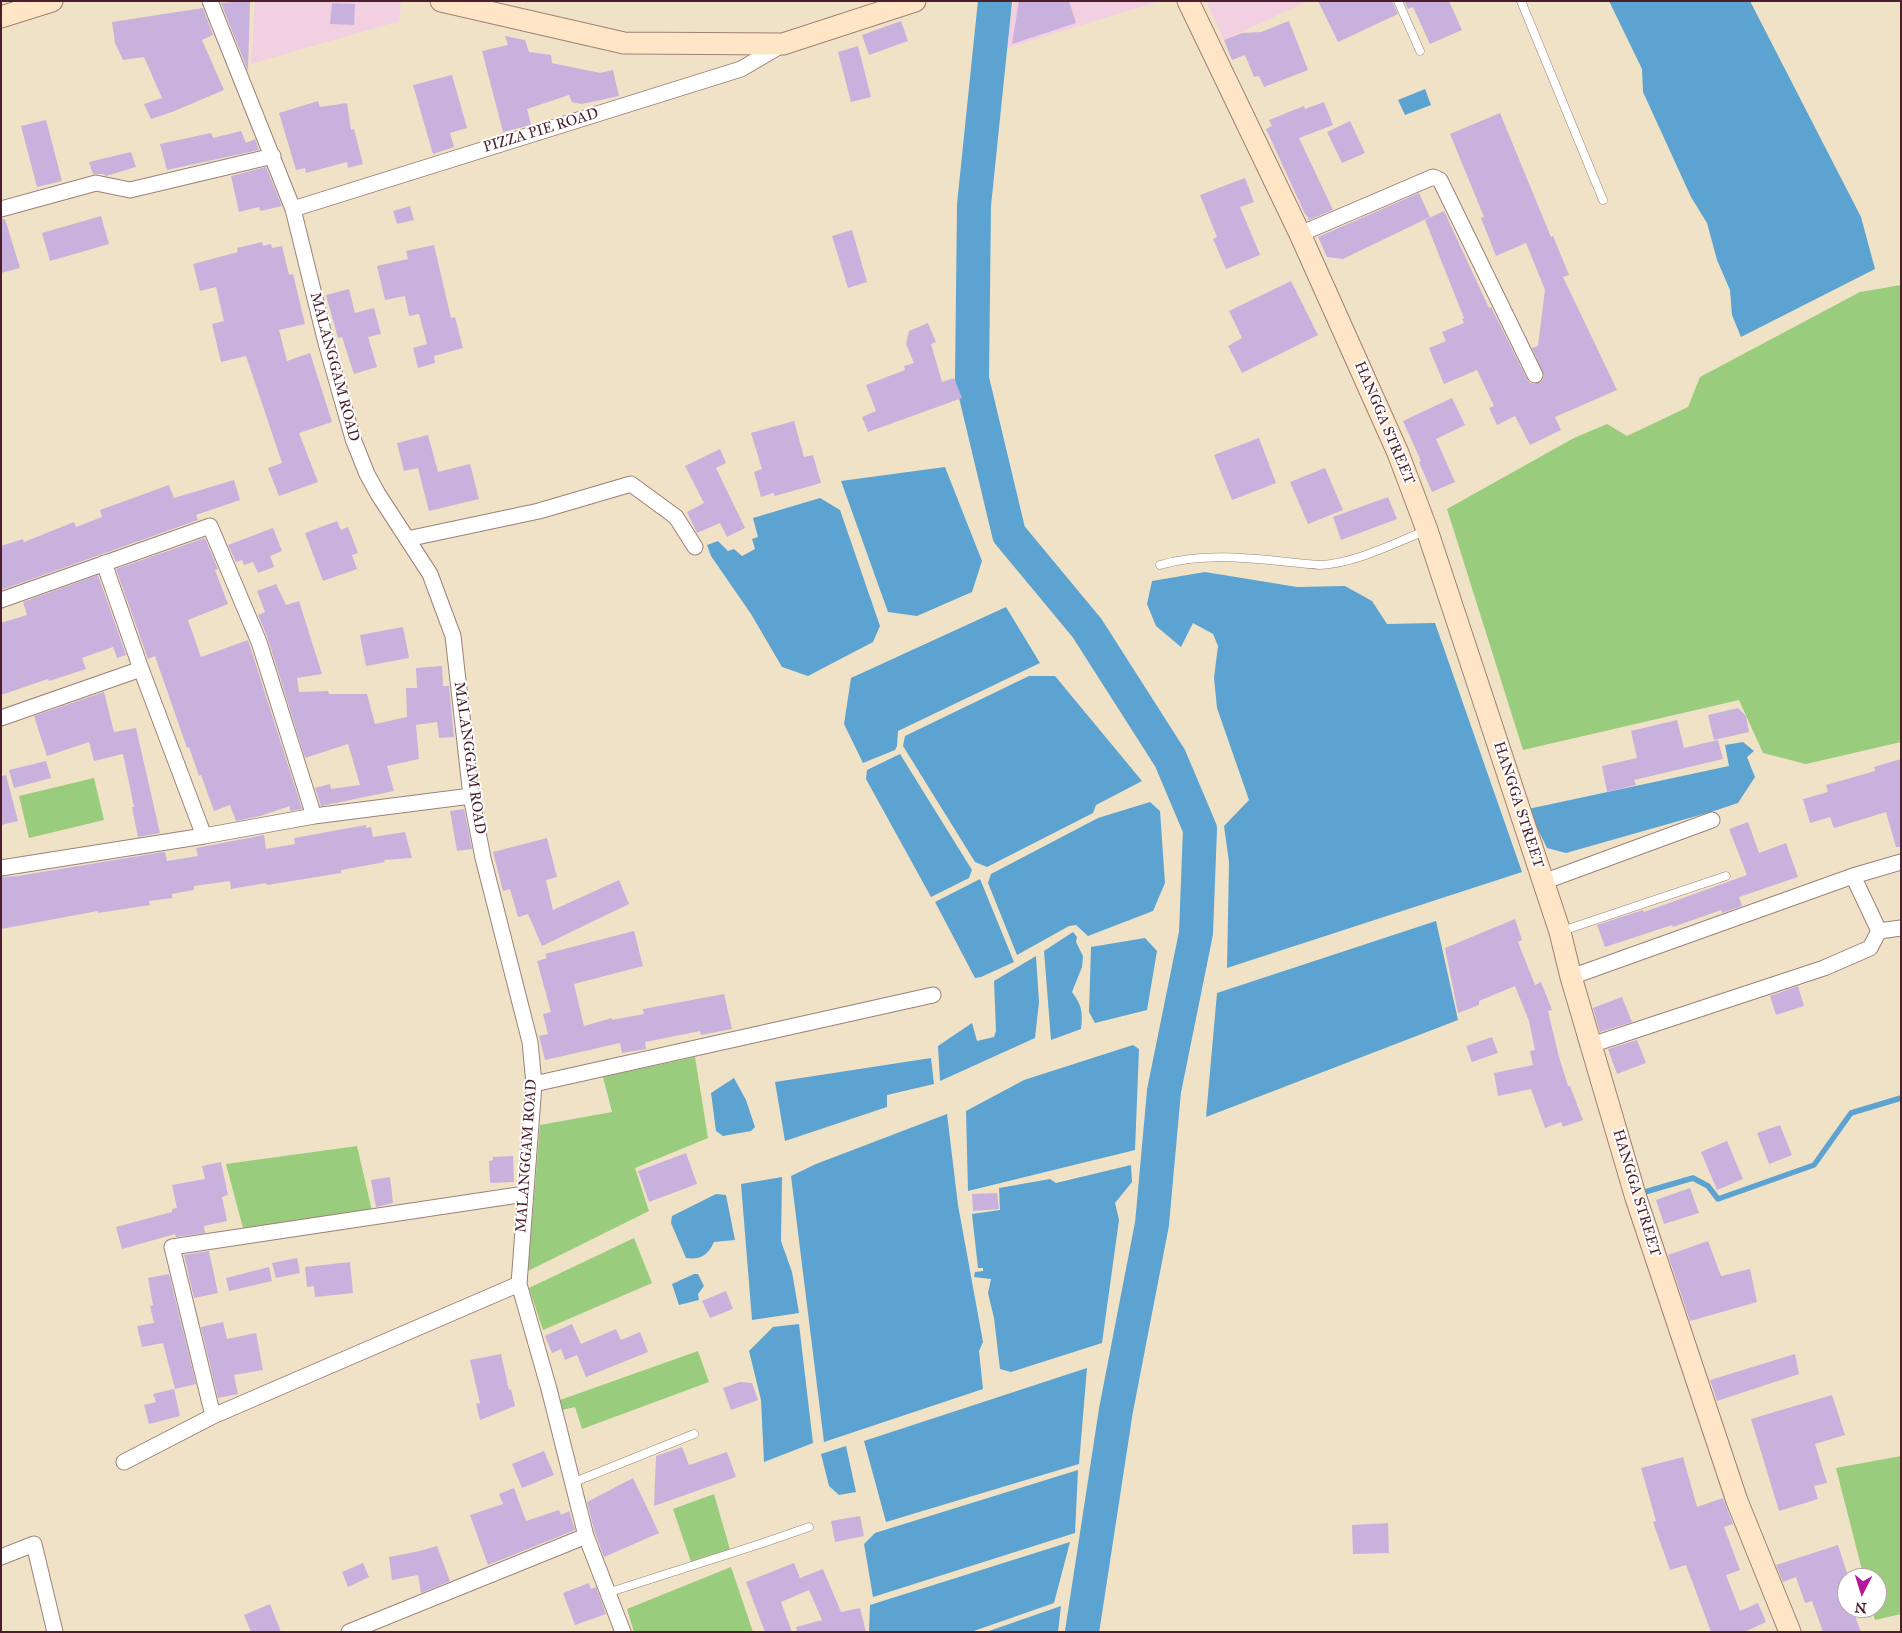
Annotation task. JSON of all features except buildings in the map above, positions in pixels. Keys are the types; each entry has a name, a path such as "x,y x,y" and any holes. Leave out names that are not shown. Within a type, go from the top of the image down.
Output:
{"street":[{"path":"1,17 52,1"},
{"name":"MALANGGAM ROAD","path":"210,1 293,209 326,343 353,440 374,487 430,574 453,636 471,796 483,858 530,1042 534,1084 519,1284 549,1389 586,1536 623,1632"},
{"path":"441,1 478,5 624,43 784,44 915,1"},
{"name":"HANGGA STREET","path":"1188,1 1300,234 1398,453 1427,530 1560,932 1571,977 1636,1198 1737,1501 1790,1632"},
{"name":"PIZZA PIE ROAD","path":"293,209 741,69 784,44"},
{"path":"1,209 96,183 130,190 273,156"},
{"path":"1300,234 1433,177 1440,180 1536,376"},
{"path":"407,539 538,510 631,484 676,517 695,547"},
{"path":"1,600 210,526 259,642 314,816"},
{"path":"104,563 141,669 204,836"},
{"path":"1,718 141,669"},
{"path":"1,868 204,836 314,816 471,796"},
{"path":"1543,882 1712,820"},
{"path":"1571,977 1853,876 1901,862"},
{"path":"1853,876 1879,931"},
{"path":"1879,931 1901,928"},
{"path":"1591,1045 1824,968 1870,948 1879,931"},
{"path":"534,1084 933,995"},
{"path":"213,1416 172,1247 525,1194"},
{"path":"124,1462 213,1416 519,1284"},
{"path":"349,1632 586,1536"},
{"path":"1,1557 34,1544 55,1632"}],"lane":[{"path":"1398,1 1420,51"},
{"path":"1521,1 1603,200"},
{"path":"1160,565 1199,557 1228,557 1331,565 1345,562 1427,530"},
{"path":"1560,932 1726,876"},
{"path":"572,1483 694,1434"},
{"path":"607,1592 809,1527"}],"shaded area":[{"path":"255,1 401,1 399,21 251,64"},
{"path":"1014,1 1160,1 1004,49"},
{"path":"1206,1 1308,1 1224,40"}],"green space":[{"path":"1901,285 1901,742 1806,764 1763,753 1739,700 1523,750 1447,509 1574,438 1607,424 1627,436 1688,407 1700,377 1860,292"},
{"path":"94,778 104,820 29,838 19,796"},
{"path":"695,1057 708,1138 635,1168 649,1211 528,1271 540,1125 612,1112 603,1077"},
{"path":"357,1146 372,1211 243,1228 226,1164"},
{"path":"634,1238 652,1283 543,1330 529,1288"},
{"path":"698,1351 709,1382 582,1429 575,1407 562,1410 560,1400"},
{"path":"1901,1456 1901,1614 1887,1617 1887,1568 1861,1568 1836,1468"},
{"path":"714,1494 731,1553 692,1565 673,1509"},
{"path":"731,1567 753,1632 634,1632 627,1609"}],"water":[{"path":"1609,1 1750,1 1861,217 1875,269 1741,337 1732,315 1730,290 1717,260 1707,223 1691,197 1643,92 1642,69"},
{"path":"1425,89 1431,105 1405,115 1398,100"},
{"path":"945,467 982,561 972,592 917,616 888,612 841,481"},
{"path":"820,498 840,510 880,626 873,642 808,676 782,667 751,614 711,556 707,545 718,541 728,551 734,549 742,556 755,549 752,539 758,537 753,518"},
{"path":"1205,572 1297,587 1345,586 1372,601 1387,624 1435,623 1522,872 1227,968 1229,862 1224,826 1249,800 1217,708 1214,678 1218,646 1213,634 1193,623 1181,647 1156,626 1147,604 1152,581"},
{"path":"1006,607 1040,663 898,731 895,750 863,763 844,724 851,678"},
{"path":"1029,676 1055,676 1142,781 1096,805 1093,813 987,867 975,862 903,746 905,736"},
{"path":"1743,742 1754,751 1747,757 1755,777 1738,803 1714,811 1566,853 1547,848 1528,809 1729,766 1725,745"},
{"path":"900,754 972,870 969,878 931,897 866,779 867,770"},
{"path":"1150,802 1160,811 1165,883 1153,911 1088,936 1076,925 1069,926 1017,955 988,883 991,874 1098,818"},
{"path":"980,879 1014,962 975,978 935,902"},
{"path":"1436,921 1458,1020 1206,1117 1217,993"},
{"path":"1073,932 1077,937 1076,942 1083,956 1082,967 1072,992 1081,1009 1081,1029 1051,1040 1044,951"},
{"path":"1145,938 1157,951 1147,1010 1095,1023 1089,1012 1091,947"},
{"path":"1036,956 1039,1002 1035,1038 940,1081 938,1046 972,1023 977,1041 994,1037 996,1031 994,981"},
{"path":"1133,1045 1139,1049 1135,1150 968,1191 966,1111 1024,1080"},
{"path":"931,1058 934,1084 887,1095 887,1107 785,1141 775,1082"},
{"path":"734,1078 746,1100 755,1127 751,1131 723,1136 716,1131 711,1093"},
{"path":"947,1114 958,1205 983,1342 979,1351 983,1389 824,1442 791,1176 816,1164"},
{"path":"1131,1165 1132,1182 1115,1203 1119,1220 1102,1343 1011,1372 1000,1369 994,1318 988,1293 991,1279 974,1277 975,1272 983,1271 983,1268 978,1268 972,1214 1000,1210 999,1188 1050,1179 1056,1183"},
{"path":"782,1177 781,1241 792,1272 799,1313 752,1320 741,1184"},
{"path":"716,1194 726,1195 735,1240 714,1242 703,1256 686,1258 671,1223 672,1216"},
{"path":"698,1274 704,1286 698,1294 699,1300 679,1305 672,1284"},
{"path":"799,1324 813,1443 764,1462 761,1400 749,1351 773,1327"},
{"path":"1087,1368 1079,1464 886,1522 864,1441"},
{"path":"846,1446 856,1492 839,1495 829,1486 821,1454"},
{"path":"1078,1470 1075,1533 873,1597 864,1544 875,1533"},
{"path":"1070,1542 1054,1603 971,1632 869,1632 870,1605"},
{"path":"1061,1606 1058,1632 986,1632"}],"waterway":[{"path":"995,1 974,205 972,379 1009,534 1087,628 1170,758 1200,829 1196,933 1164,1091 1152,1224 1116,1410 1082,1632"},
{"path":"1638,1194 1693,1178 1708,1186 1718,1199 1814,1165 1851,1113 1901,1098"}]}
